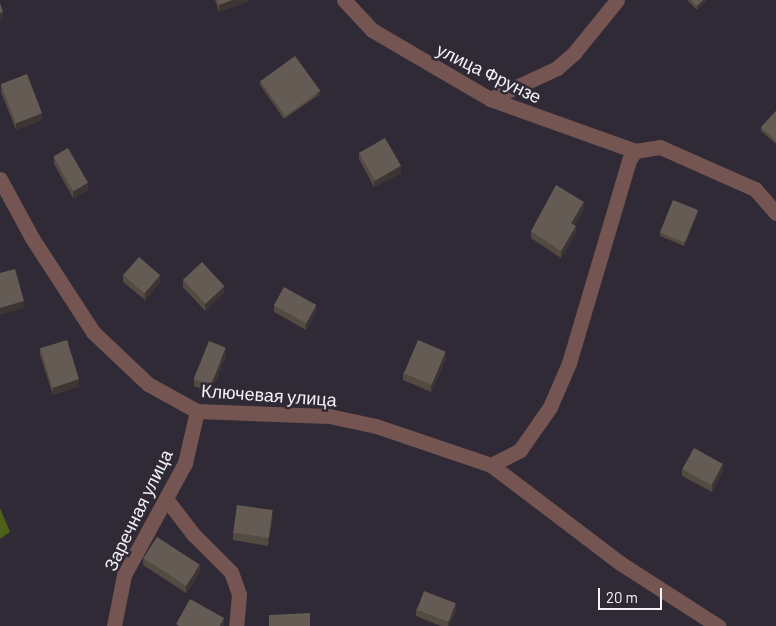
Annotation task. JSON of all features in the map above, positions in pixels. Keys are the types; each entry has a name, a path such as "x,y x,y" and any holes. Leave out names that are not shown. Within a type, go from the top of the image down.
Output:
{"street":[{"name":"улица Фрунзе","path":"344,0 372,30 490,99 635,151"},
{"path":"490,99 557,68 574,53 617,0"},
{"path":"491,465 520,450 550,407 569,363 629,160 635,151 660,147 678,154 756,189 776,212"},
{"name":"Ключевая улица","path":"0,179 32,238 93,332 148,384 197,411 329,416 376,426 491,465 620,563 718,626"},
{"name":"Заречная улица","path":"114,626 124,575 137,548 167,500 185,464 197,411"},
{"path":"167,500 193,534 231,572 239,594 236,626"}],"green space":[{"path":"0,508 10,532 0,539"}],"building":[{"path":"217,0 232,0 219,5"},
{"path":"691,0 703,0 697,6"},
{"path":"295,56 320,91 285,116 260,81"},
{"path":"27,74 42,113 16,123 1,84"},
{"path":"776,111 776,141 761,127"},
{"path":"385,138 401,166 375,181 359,153"},
{"path":"68,148 88,183 73,191 53,156"},
{"path":"556,185 584,202 571,223 576,226 561,251 531,231"},
{"path":"673,200 698,210 685,243 660,232"},
{"path":"139,257 160,275 144,293 123,275"},
{"path":"202,262 225,286 205,304 183,280"},
{"path":"15,269 24,301 0,308 0,273"},
{"path":"284,287 316,305 306,323 274,305"},
{"path":"67,340 79,379 52,387 40,348"},
{"path":"418,340 446,352 432,385 404,373"},
{"path":"209,341 226,348 210,386 194,379"},
{"path":"694,448 723,464 711,485 682,469"},
{"path":"237,505 273,510 269,538 233,533"},
{"path":"157,537 200,565 186,586 143,558"},
{"path":"424,591 456,603 449,622 417,610"},
{"path":"190,599 224,618 220,626 179,626 176,624"},
{"path":"310,613 310,626 269,626 269,615"}]}
